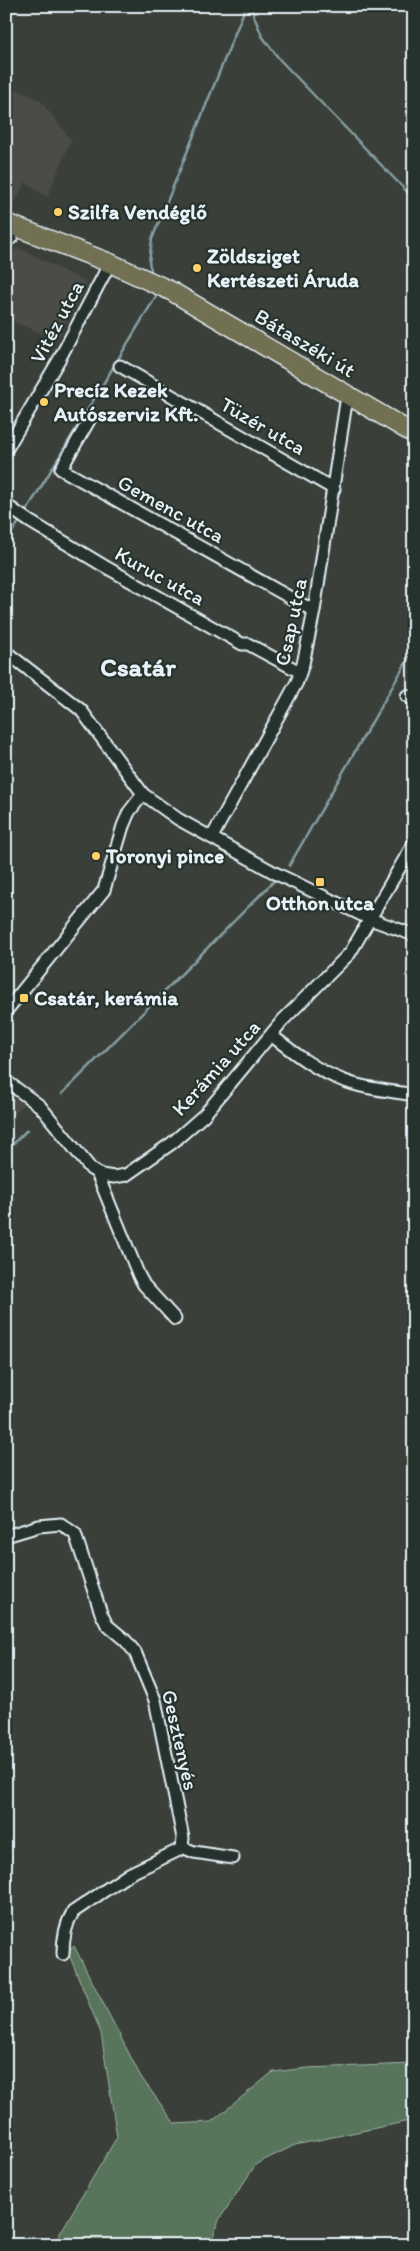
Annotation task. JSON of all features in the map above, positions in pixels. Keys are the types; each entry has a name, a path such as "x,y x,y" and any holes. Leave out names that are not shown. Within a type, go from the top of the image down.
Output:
{"main road":[{"name":"Bátaszéki út","path":"8,234 110,263 145,277 414,434"}],"street":[{"name":"Vitéz utca","path":"6,450 60,358 110,263"},
{"name":"Tüzér utca","path":"120,366 334,489"},
{"name":"Csap utca","path":"212,838 300,672 314,611 347,396"},
{"name":"Gemenc utca","path":"91,417 61,469 314,611"},
{"name":"Kuruc utca","path":"6,505 29,522 242,644 248,644 300,672"},
{"path":"8,658 81,710 143,794 178,819 275,873 370,919 414,935"},
{"path":"6,1011 104,890 124,826 130,812 143,794"},
{"name":"Kerámia utca","path":"97,1173 114,1177 126,1174 172,1143 204,1114 271,1035 350,953 414,843"},
{"path":"271,1035 310,1064 335,1078 414,1095"},
{"path":"6,1080 40,1106 77,1153 97,1173 139,1276 144,1285 175,1319"},
{"name":"Gesztenyés","path":"6,1536 39,1526 61,1524 75,1534 101,1613 107,1625 126,1640 135,1652 155,1700 183,1838 182,1847"},
{"path":"63,1954 67,1921 73,1912 129,1874 171,1855 182,1847 194,1852 233,1858"}],"shaded area":[{"path":"6,85 40,100 71,140 47,197 25,182 12,209 6,206"},
{"path":"17,247 87,283 57,340 6,318 6,265"},
{"path":"6,1094 24,1103 6,1124"}],"green space":[{"path":"74,1946 141,2077 175,2124 211,2122 273,2072 308,2068 414,2064 414,2120 295,2145 256,2164 219,2220 210,2245 53,2245 117,2137 101,2033 68,1952"}],"waterway":[{"path":"152,274 149,262 152,239 246,6"},
{"path":"250,6 262,36 280,60 414,199"},
{"path":"24,515 158,293"},
{"path":"6,541 21,519"},
{"path":"289,866 414,649"},
{"path":"62,1094 274,881"},
{"path":"6,1151 27,1130"}],"place":[{"name":"Szilfa Vendéglő","path":"58,212"},
{"name":"Zöldsziget Kertészeti Áruda","path":"197,268"},
{"name":"Precíz Kezek Autószerviz Kft.","path":"44,402"},
{"name":"Toronyi pince","path":"96,856"},
{"name":"Otthon utca","path":"320,882"},
{"name":"Csatár, kerámia","path":"24,998"}],"district":[{"name":"Csatár","path":"138,667"}]}
